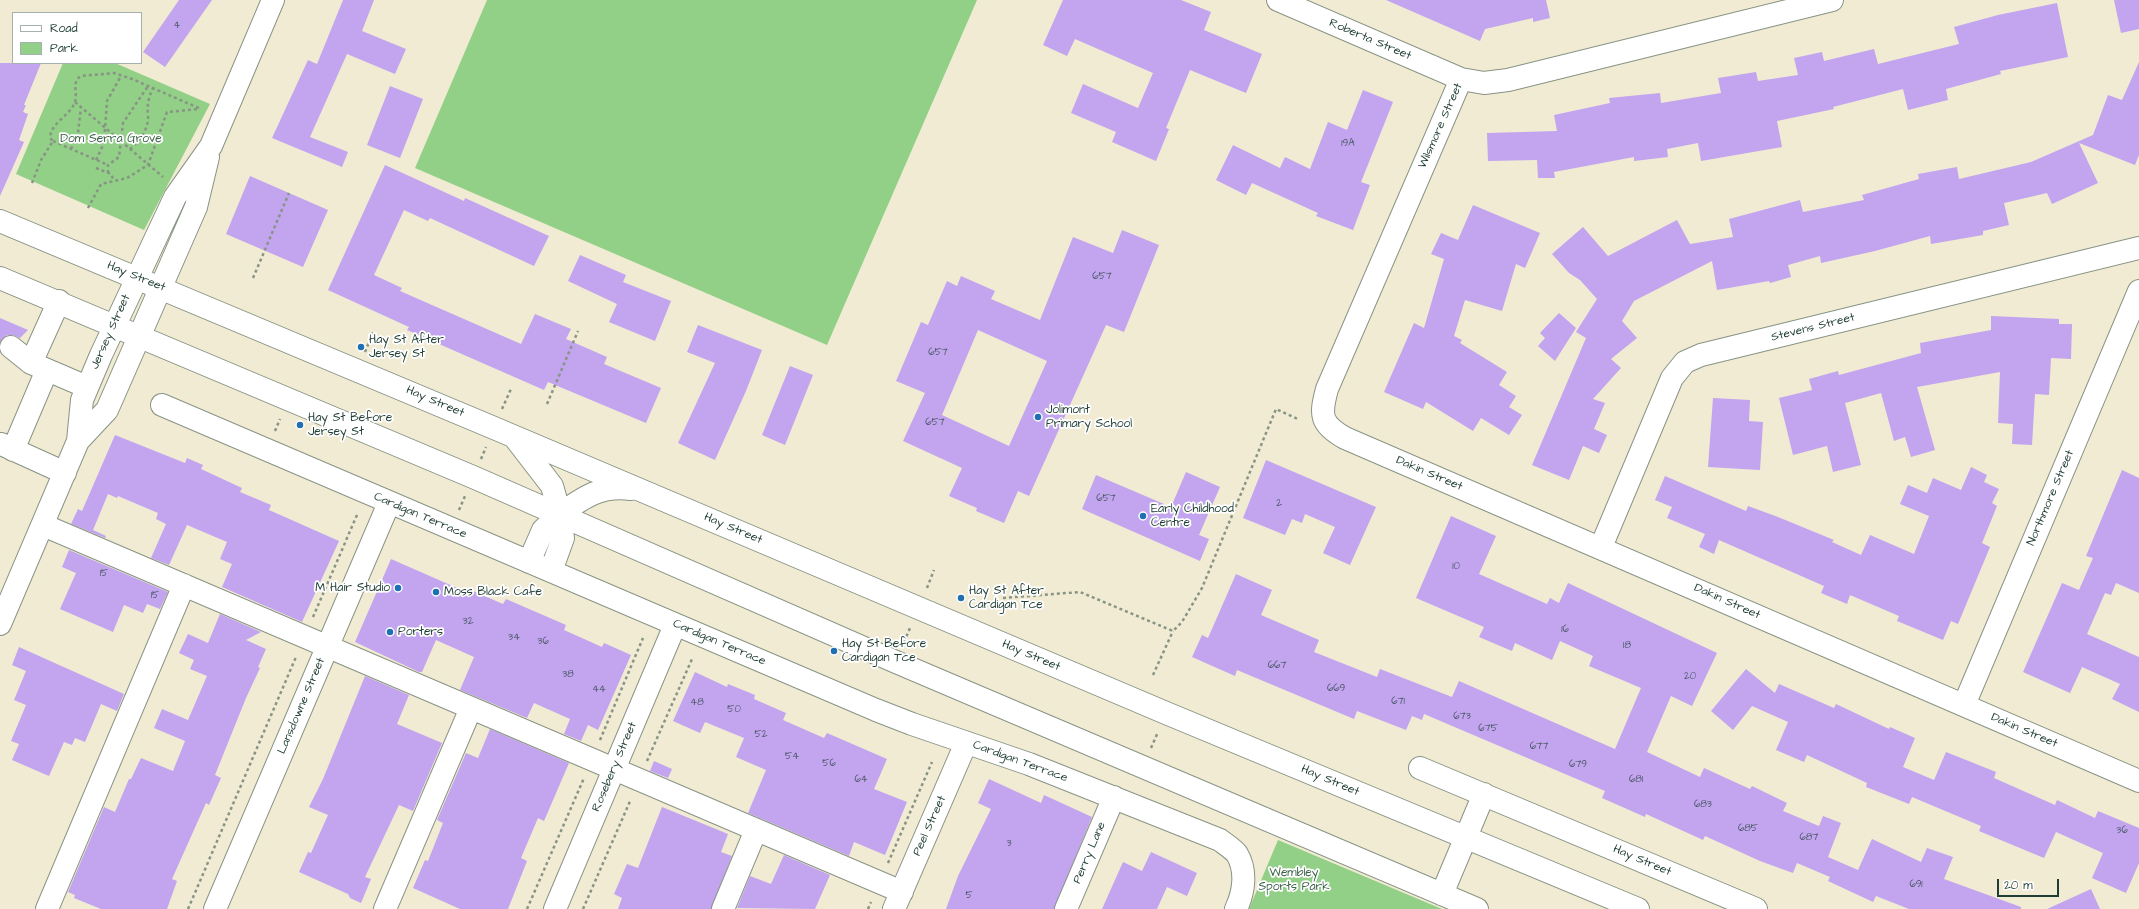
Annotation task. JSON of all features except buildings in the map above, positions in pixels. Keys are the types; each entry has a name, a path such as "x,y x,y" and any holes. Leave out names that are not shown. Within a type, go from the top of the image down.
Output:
{"street":[{"name":"Jersey Street","path":"78,442 107,410 162,287 196,207 210,146 273,0"},
{"name":"Roberta Street","path":"1278,0 1461,79"},
{"name":"Wilsmore Street","path":"1322,415 1327,389 1461,79 1484,83 1508,80 1832,0"},
{"name":"Jersey Street","path":"0,624 78,442 82,400 114,325 175,197 210,146"},
{"name":"Hay Street","path":"0,221 162,287 1166,713 1638,909"},
{"name":"Stevens Street","path":"1600,547 1672,378 1685,362 1700,355 2139,248"},
{"path":"0,278 59,301 560,514 903,665 1477,909"},
{"name":"Northmore Street","path":"1964,705 2139,291"},
{"path":"59,301 39,366 7,447 65,473"},
{"path":"11,347 39,366 87,387"},
{"name":"Cardigan Terrace","path":"162,405 876,710 1114,797 1220,840 1236,854 1244,873 1239,903"},
{"name":"Dakin Street","path":"1322,415 1327,426 1345,438 2139,781"},
{"path":"513,436 552,486 560,514 563,538 551,571"},
{"path":"529,562 543,530 560,514 575,503 596,492 614,487 644,491"},
{"name":"Lansdowne Street","path":"215,909 389,503"},
{"path":"43,525 879,883 898,900"},
{"path":"47,909 184,585"},
{"name":"Rosebery Street","path":"555,909 675,625"},
{"path":"385,909 471,708"},
{"name":"Peel Street","path":"898,900 966,743"},
{"name":"Hay Street","path":"1420,768 1756,909"},
{"path":"1442,894 1484,794"},
{"name":"Perry Lane","path":"1066,909 1114,797"},
{"path":"723,909 756,830"}],"path":[{"path":"108,165 53,141 50,138 53,128 75,102 76,84 78,78 82,76 114,73 201,109"},
{"path":"96,160 104,143 107,101 121,76"},
{"path":"108,165 119,157 123,123 148,86"},
{"path":"130,149 144,133 147,124 147,102 153,88"},
{"path":"75,102 165,179"},
{"path":"71,149 78,132 81,107"},
{"path":"88,208 102,184 127,178 148,165 168,112 206,109"},
{"path":"32,183 41,160 53,141"},
{"path":"108,165 108,173"},
{"path":"96,168 111,174 114,181"},
{"path":"253,278 289,193"},
{"path":"365,352 374,330"},
{"path":"547,404 578,331"},
{"path":"1153,675 1173,631 1182,622 1202,588 1276,409 1298,419"},
{"path":"267,451 283,412"},
{"path":"188,909 357,515"},
{"path":"1003,598 1006,599 1080,592 1173,631"},
{"path":"1150,752 1159,730"},
{"path":"868,909 932,762"}],"green space":[{"path":"487,0 977,0 827,345 415,168"},
{"name":"Dom Serra Grove","path":"63,64 117,64 210,104 144,230 16,174"},
{"name":"Wembley Sports Park","path":"1278,840 1442,909 1249,909"}],"place":[{"name":"Hay St After Jersey St","path":"361,347"},
{"name":"Jolimont Primary School","path":"1038,417"},
{"name":"Hay St Before Jersey St","path":"300,425"},
{"name":"Early Childhood Centre","path":"1143,516"},
{"name":"M Hair Studio","path":"398,588"},
{"name":"Moss Black Cafe","path":"436,592"},
{"name":"Hay St After Cardigan Tce","path":"961,598"},
{"name":"Porters","path":"390,632"},
{"name":"Hay St Before Cardigan Tce","path":"834,651"}]}
